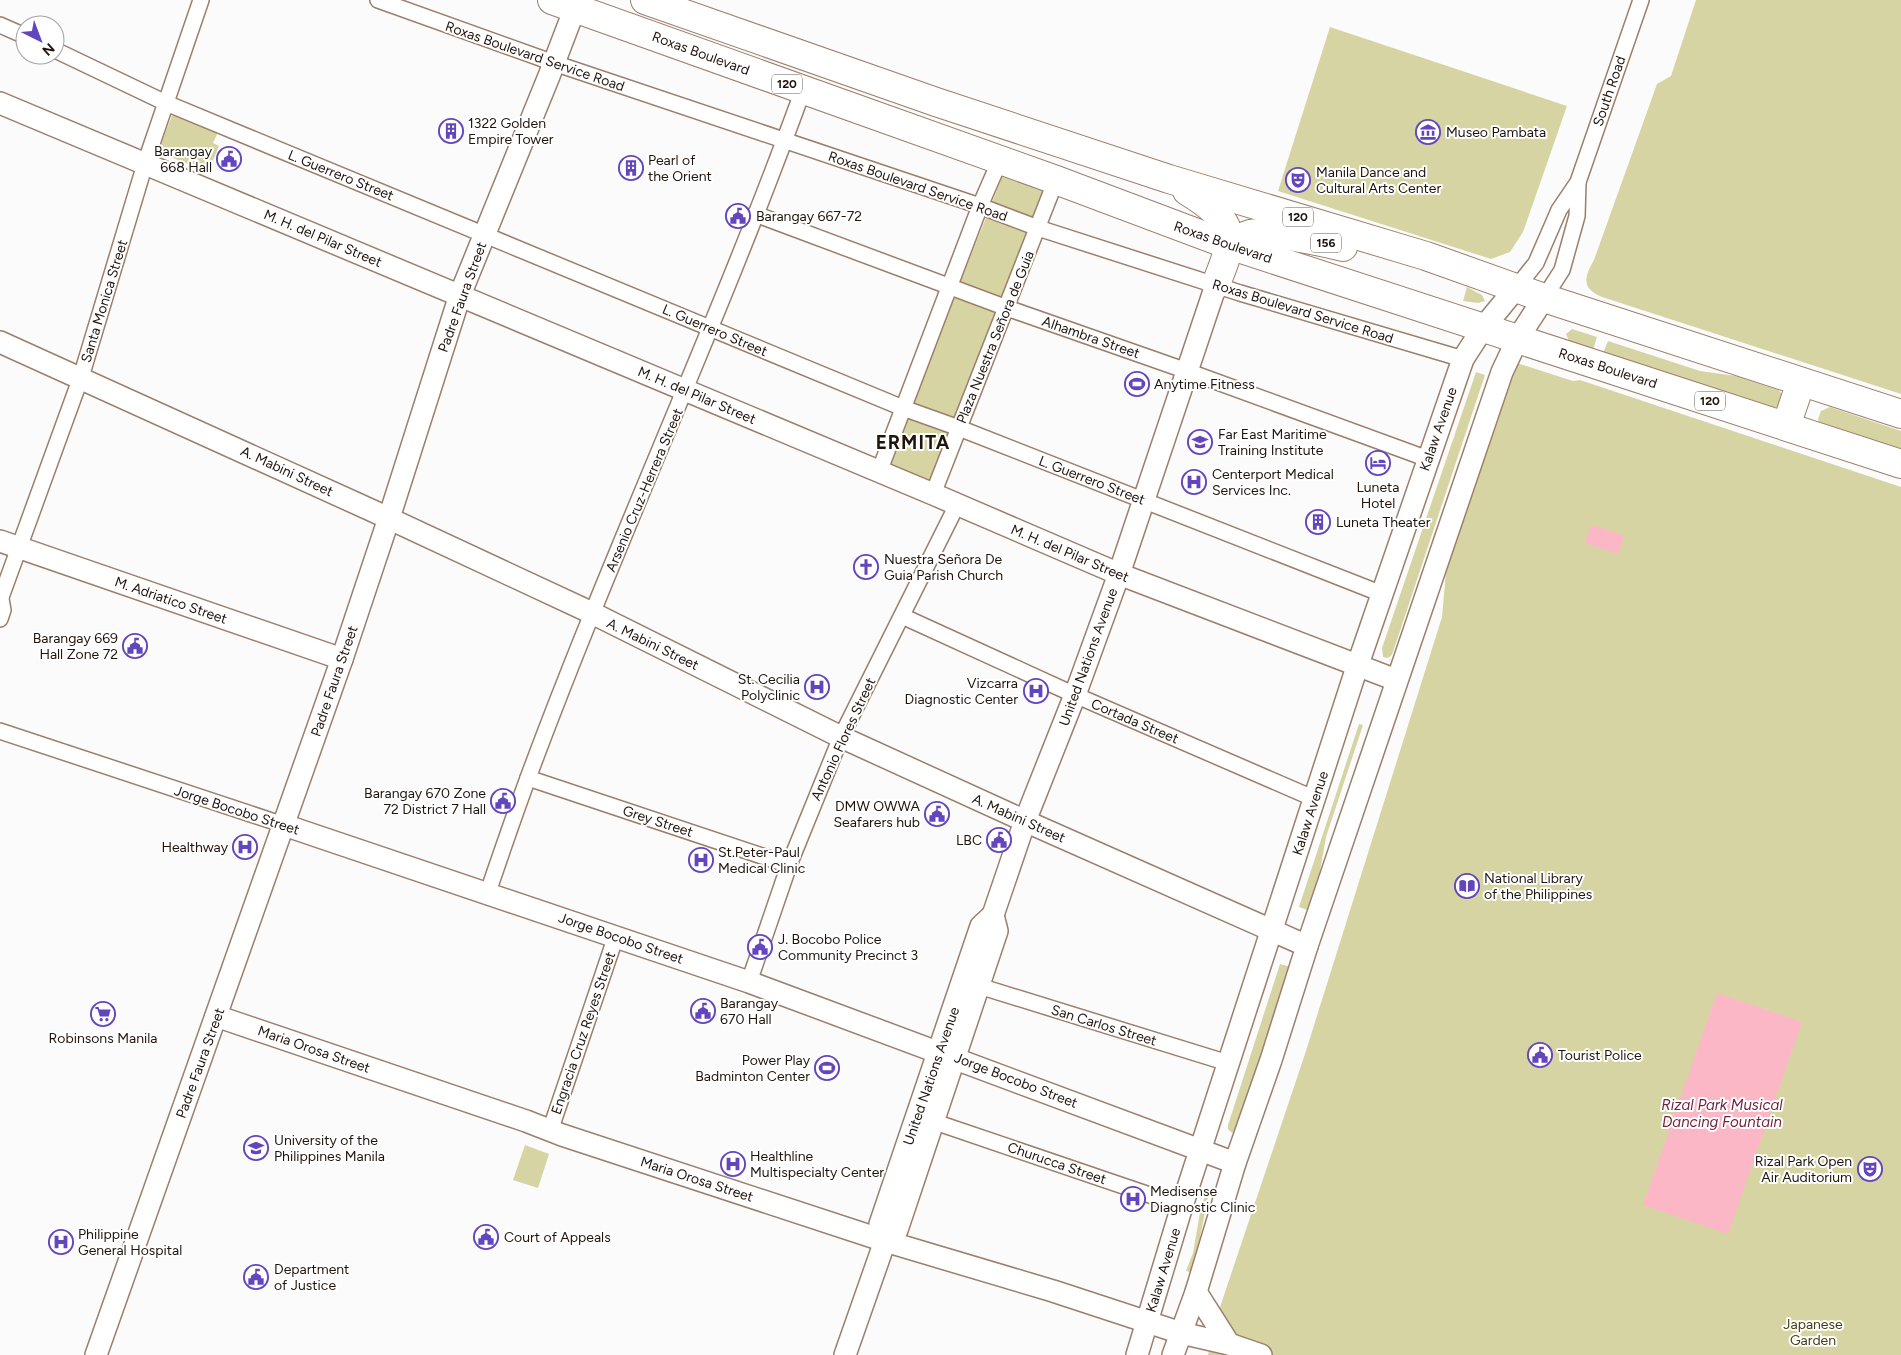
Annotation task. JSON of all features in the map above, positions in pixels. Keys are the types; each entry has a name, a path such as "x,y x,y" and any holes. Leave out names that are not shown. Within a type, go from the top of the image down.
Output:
{"highway":[{"name":"120","path":"645,0 936,102 1169,179 1426,256 1544,298 1901,414"},
{"name":"Roxas Boulevard","path":"564,4 1056,180 1229,245 1901,464"},
{"path":"1169,179 1205,202 1224,223 1229,235 1229,245 1216,284"},
{"name":"156","path":"1229,245 1250,234 1262,233 1323,242 1354,250 1426,256"},
{"path":"1786,426 1801,382"}],"street":[{"name":"Santa Monica Street","path":"0,619 3,610 0,600 9,544 81,377 146,164 201,0"},
{"name":"Roxas Boulevard Service Road","path":"378,0 554,63 980,206 1038,228 1463,360"},
{"name":"South Road","path":"1516,288 1536,263 1559,210 1578,182 1641,0"},
{"name":"Padre Faura Street","path":"96,1355 342,659 460,296 554,63 564,4"},
{"path":"0,24 15,31"},
{"name":"L. Guerrero Street","path":"65,55 166,103 904,408 960,428 1382,594"},
{"name":"Arsenio Cruz-Herrera Street","path":"488,892 528,778 592,614 711,328 803,90"},
{"name":"M. H. del Pilar Street","path":"0,102 1119,574 1357,667 1396,680"},
{"path":"879,472 980,206 1000,160"},
{"name":"Plaza Nuestra Señora de Guia","path":"933,494 1056,180"},
{"name":"South Road","path":"1544,298 1562,270 1577,216 1578,182"},
{"name":"Alhambra Street","path":"755,214 950,285 1007,308 1187,371 1428,460"},
{"name":"United Nations Avenue","path":"903,1183 932,1121 947,1054 981,926 993,914 1025,821 1076,695 1119,574 1216,284"},
{"name":"Kalaw Avenue","path":"1137,1355 1200,1149 1357,667 1463,360 1483,328 1516,288"},
{"path":"1173,1355 1196,1292 1235,1163 1271,1060 1306,946 1502,372 1518,338 1544,298"},
{"name":"A. Mabini Street","path":"0,342 81,377 389,518 592,614 841,737 1306,946"},
{"name":"Antonio Flores Street","path":"749,982 789,865 841,737 957,505"},
{"name":"M. Adriatico Street","path":"9,544 342,659"},
{"name":"Cortada Street","path":"902,616 1076,695 1314,799"},
{"name":"Jorge Bocobo Street","path":"0,731 488,892 749,982 947,1054 1235,1163"},
{"name":"Grey Street","path":"528,778 789,865"},
{"name":"United Nations Avenue","path":"845,1355 885,1241 897,1230 903,1183 947,1054 979,986 997,931 993,914"},
{"name":"Engracia Cruz Reyes Street","path":"550,1130 616,936"},
{"name":"San Carlos Street","path":"979,986 1228,1064"},
{"name":"Maria Orosa Street","path":"216,1016 550,1130 885,1241 1020,1280 1181,1333 1229,1344 1261,1355"},
{"name":"Churucca Street","path":"932,1121 1182,1206"},
{"path":"1196,1292 1229,1344"},
{"name":"Maria Orosa Street","path":"1181,1333 1201,1355"}],"green space":[{"path":"1696,0 1901,0 1901,394 1602,297 1587,286 1588,271 1594,260 1657,84 1671,76"},
{"name":"Museo Pambata","path":"1330,27 1567,106 1523,232 1510,252 1491,259 1278,191"},
{"path":"173,113 218,132 213,143 219,146 208,172 158,152"},
{"path":"1003,175 1044,189 926,496 882,478"},
{"path":"1467,287 1482,295 1485,301 1478,303 1463,301"},
{"path":"1572,329 1597,337 1593,350 1569,341 1566,334"},
{"path":"1608,341 1700,371 1736,376 1779,390 1783,396 1780,404 1773,409 1603,353"},
{"name":"Japanese Garden","path":"1517,363 1573,381 1580,380 1901,487 1901,1355 1208,1355 1221,1304 1305,1054 1442,617 1446,572"},
{"path":"1476,372 1485,375 1393,652 1387,658 1383,657 1382,648"},
{"path":"1830,407 1901,431 1901,453 1819,424 1818,419 1821,411"},
{"path":"1359,724 1363,725 1326,837 1318,882 1310,911 1299,907"},
{"path":"1280,964 1291,967 1238,1128 1232,1133 1228,1129 1228,1125"},
{"path":"525,1145 549,1154 538,1188 513,1180"},
{"path":"1207,1190 1209,1192 1198,1248 1190,1272 1186,1271 1193,1253 1201,1207"}],"water":[{"path":"1591,525 1624,535 1618,554 1585,543"},
{"name":"Rizal Park Musical Dancing Fountain","path":"1717,993 1802,1022 1728,1234 1643,1205"}],"place":[{"name":"1322 Golden Empire Tower","path":"451,131"},
{"name":"Museo Pambata","path":"1428,132"},
{"name":"Barangay 668 Hall","path":"229,159"},
{"name":"Pearl of the Orient","path":"631,168"},
{"name":"Manila Dance and Cultural Arts Center","path":"1298,180"},
{"name":"Barangay 667-72","path":"738,216"},
{"name":"Anytime Fitness","path":"1137,384"},
{"name":"Far East Maritime Training Institute","path":"1200,442"},
{"name":"Luneta Hotel","path":"1378,463"},
{"name":"Centerport Medical Services Inc.","path":"1194,482"},
{"name":"Luneta Theater","path":"1318,522"},
{"name":"Nuestra Señora De Guia Parish Church","path":"866,567"},
{"name":"Barangay 669 Hall Zone 72","path":"135,646"},
{"name":"St. Cecilia Polyclinic","path":"817,687"},
{"name":"Vizcarra Diagnostic Center","path":"1036,691"},
{"name":"Barangay 670 Zone 72 District 7 Hall","path":"503,801"},
{"name":"DMW OWWA Seafarers hub","path":"937,814"},
{"name":"LBC","path":"999,840"},
{"name":"Healthway","path":"245,847"},
{"name":"St.Peter-Paul Medical Clinic","path":"701,860"},
{"name":"National Library of the Philippines","path":"1467,886"},
{"name":"J. Bocobo Police Community Precinct 3","path":"760,947"},
{"name":"Barangay 670 Hall","path":"703,1011"},
{"name":"Robinsons Manila","path":"103,1014"},
{"name":"Tourist Police","path":"1540,1055"},
{"name":"Power Play Badminton Center","path":"827,1068"},
{"name":"University of the Philippines Manila","path":"256,1148"},
{"name":"Healthline Multispecialty Center","path":"733,1164"},
{"name":"Rizal Park Open Air Auditorium","path":"1870,1169"},
{"name":"Medisense Diagnostic Clinic","path":"1133,1199"},
{"name":"Court of Appeals","path":"486,1237"},
{"name":"Philippine General Hospital","path":"61,1242"},
{"name":"Department of Justice","path":"256,1277"}],"district":[{"name":"ERMITA","path":"913,442"}]}
